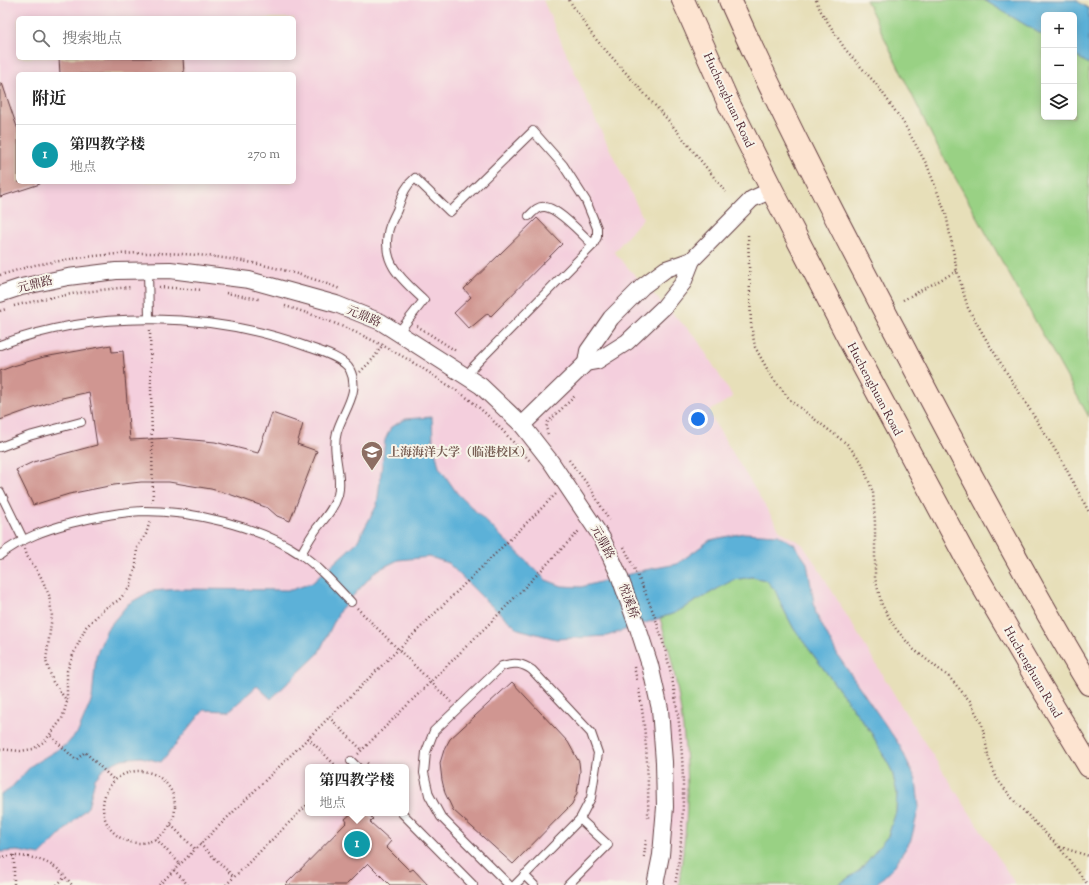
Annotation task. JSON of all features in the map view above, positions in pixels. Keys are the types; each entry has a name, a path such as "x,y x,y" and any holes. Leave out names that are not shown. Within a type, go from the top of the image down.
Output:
{"main road":[{"name":"Huchenghuan Road","path":"683,0 730,104 772,190 856,352 965,556 1089,766"},
{"path":"730,0 755,56 836,219 933,404 998,526 1072,658 1089,684"}],"street":[{"path":"522,425 586,363 597,361 627,342 664,307 683,283 692,260 752,199 772,190"},
{"path":"586,363 588,351 611,318 643,286 666,269 692,260"},
{"name":"元鼎路","path":"0,294 20,287 68,277 116,271 170,270 249,280 336,304 381,322 481,386 522,425 551,462 598,531 619,575"},
{"name":"悦溪桥","path":"619,575 650,666 660,710 664,762 665,807 661,855 656,885"}],"lane":[{"path":"398,333 424,300 400,278 390,262 387,247 388,232 408,184 415,178 450,212 533,131 563,165 586,201 597,228 597,237 593,245 474,366 466,377"},
{"path":"529,216 537,208 544,206 556,210 593,245"},
{"path":"148,270 150,319"},
{"path":"0,345 17,338 56,329 99,322 150,319 202,322 247,329 283,338 323,352 343,361 349,368 353,378 353,393 337,432 335,445 339,476 338,494 332,508 301,554"},
{"path":"0,447 29,436 81,422"},
{"path":"0,492 23,539"},
{"path":"0,555 23,539 61,526 99,516 142,511 177,513 212,519 244,528 280,542 301,554 351,602"},
{"path":"509,885 441,817 429,796 424,773 426,752 434,731 502,666 512,663 524,665 532,670 591,733 598,754 591,798 580,820 514,885"},
{"path":"405,816 473,885"},
{"path":"568,885 608,846 580,820"},
{"path":"524,875 534,885"}],"path":[{"path":"570,0 593,36 668,120 726,192"},
{"path":"816,0 820,10 845,49 877,85 904,122 927,165 946,214 957,271 968,308 1062,461 1089,512"},
{"path":"748,235 751,324 755,347 771,376 791,401 847,444 861,461 873,492 875,523 875,578 882,605 896,629 913,649 948,677 970,701 982,725 989,760 997,779 1016,803 1060,847 1088,885"},
{"path":"903,300 957,271"},
{"path":"353,378 374,358 383,344"},
{"path":"548,434 546,428 548,422 578,394"},
{"path":"568,459 591,489 612,524"},
{"path":"159,885 556,494"},
{"path":"354,764 362,750 495,618 580,530"},
{"path":"0,749 20,751 33,749 45,741 51,736 62,719 68,702 53,682 46,661 52,616 49,596 40,575 27,556 23,539"},
{"path":"622,543 657,623"},
{"path":"351,602 458,708"},
{"path":"633,662 646,738 648,823"},
{"path":"329,717 362,750"},
{"path":"51,736 76,760 85,752 114,780"},
{"path":"308,738 333,764"},
{"path":"138,770 152,773 163,779 171,789 175,801 175,814 171,826 151,842 138,844 128,842 116,836 108,827 103,815 102,801 107,789 114,780 126,772 138,770"},
{"path":"227,885 305,807"},
{"path":"171,826 195,850"},
{"path":"644,864 647,837"},
{"path":"156,839 180,864"},
{"path":"200,844 234,877"},
{"path":"1060,847 1089,856"},
{"path":"14,855 14,885"},
{"path":"0,857 14,855 37,858 59,871 72,885"},
{"path":"174,870 188,885"},
{"path":"57,885 65,877"}],"shaded area":[{"name":"上海海洋大学（临港校区）","path":"0,0 543,0 592,112 643,218 614,252 641,282 695,336 733,397 708,412 781,532 802,544 817,566 903,709 1016,885 0,885"}],"green space":[{"path":"866,0 984,0 1041,34 1041,120 1077,120 1077,57 1089,64 1089,417 933,138"},
{"path":"752,577 766,580 775,589 794,629 872,734 892,771 897,793 896,812 888,836 860,870 838,885 679,885 687,810 685,748 676,679 660,618 675,613 733,580"}],"water":[{"path":"984,0 1076,0 1089,9 1089,64 1077,57 1077,12 1041,12 1041,34"},
{"path":"432,417 433,441 439,467 457,493 546,580 562,586 581,587 645,570 677,564 710,540 744,533 778,535 794,544 807,563 816,614 838,656 900,746 916,780 919,807 911,840 893,868 875,885 838,885 860,870 888,836 896,812 897,793 892,771 872,734 794,629 775,590 766,580 752,577 733,580 675,613 607,636 556,639 518,629 486,601 448,563 430,557 398,560 376,571 340,610 318,654 271,699 257,686 229,711 204,710 161,762 141,757 122,759 105,767 95,779 88,807 40,855 18,851 0,852 0,795 9,790 32,765 67,744 78,732 92,699 96,656 107,629 128,604 151,591 181,589 291,590 312,583 357,542 377,505 385,440 391,427 406,419"}],"building":[{"path":"59,60 183,60 184,72 60,72"},
{"path":"0,83 2,83 16,124 16,184 40,184 0,197"},
{"path":"537,218 562,244 490,317 488,313 469,329 454,313 471,297 464,289"},
{"path":"111,345 112,352 123,351 130,440 172,438 215,442 258,453 272,413 303,424 297,444 317,451 290,521 277,516 268,508 229,494 211,489 169,482 141,482 114,485 69,494 33,505 16,470 33,462 97,445 89,392 62,398 0,420 0,371 44,357"},
{"path":"512,682 568,742 579,762 580,771 577,793 572,804 513,864 453,810 445,793 440,763 444,750 450,739"},
{"path":"348,816 370,816 373,819 370,822 391,841 386,847 410,871 413,869 428,885 390,885 368,863 346,885 285,885 347,822 345,819"}],"place":[{"name":"上海海洋大学（临港校区）","path":"372,472"},
{"name":"第四教学楼","path":"357,844"}]}
